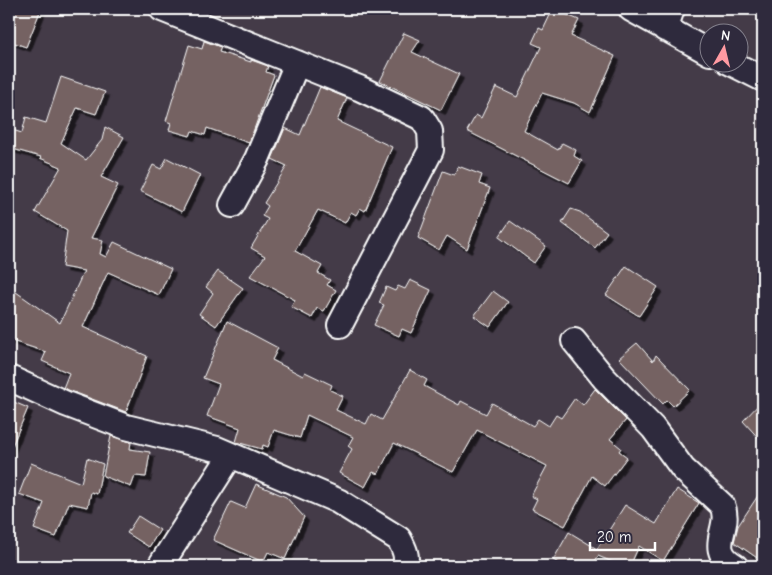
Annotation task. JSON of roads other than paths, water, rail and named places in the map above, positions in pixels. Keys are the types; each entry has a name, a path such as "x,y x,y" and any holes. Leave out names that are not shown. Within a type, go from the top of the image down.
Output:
{"street":[{"path":"162,9 359,88 422,118 430,131 431,150 340,324"},
{"path":"631,9 669,19 700,44"},
{"path":"232,204 258,159 297,63"},
{"path":"749,72 763,79"},
{"path":"574,342 610,385 653,428 684,469 722,505 725,511 720,543 721,553 727,561 735,566"},
{"path":"9,378 66,404 126,427 217,449 338,501 399,539 405,549 405,566"},
{"path":"160,566 231,455"}]}
